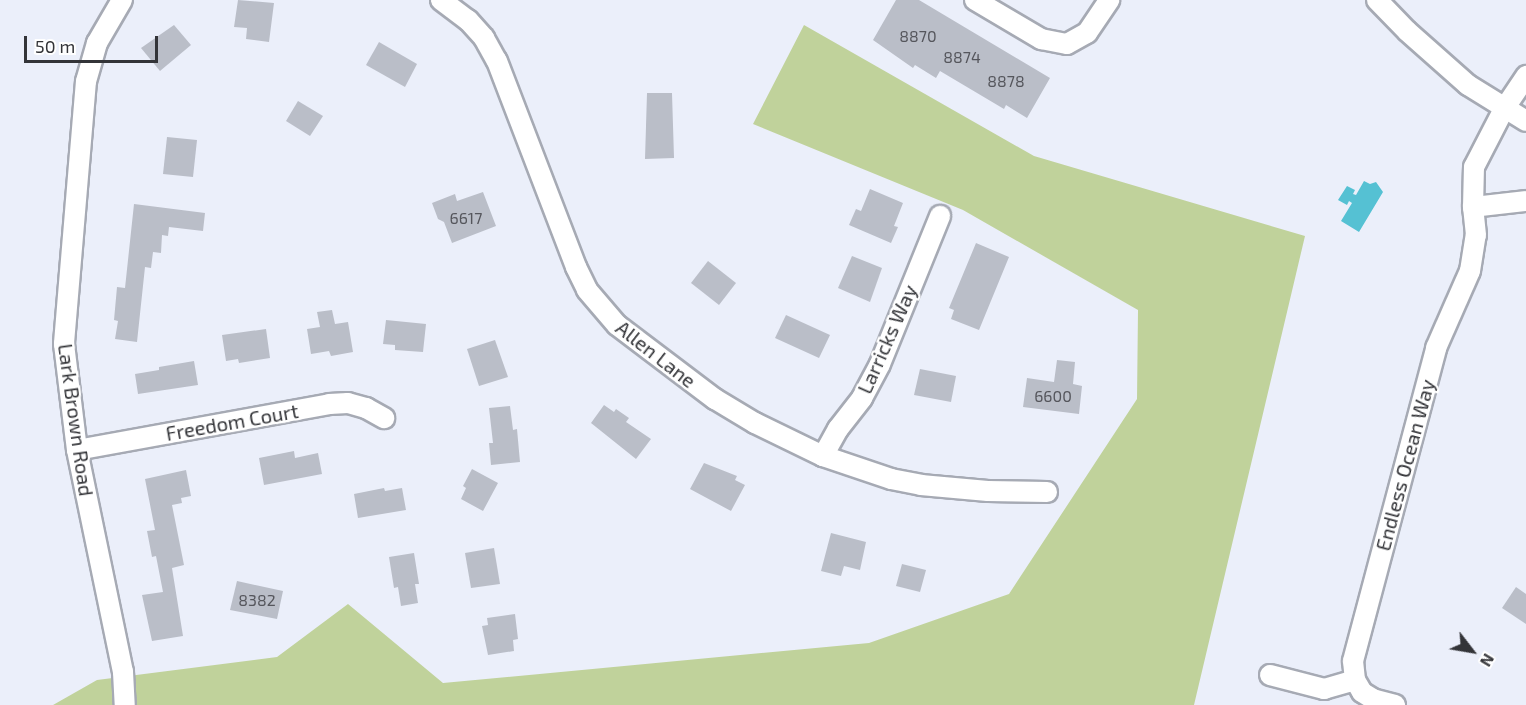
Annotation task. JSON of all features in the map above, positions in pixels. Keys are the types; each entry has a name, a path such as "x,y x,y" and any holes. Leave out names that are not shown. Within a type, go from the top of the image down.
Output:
{"street":[{"name":"Lark Brown Road","path":"122,0 106,24 91,60 86,81 64,344 77,450 123,672 125,705"},
{"name":"Allen Lane","path":"441,0 468,20 484,38 497,61 576,267 587,290 600,308 643,345 715,399 755,423 824,456 891,479 921,485 988,491 1047,492"},
{"path":"975,0 1041,39 1067,44 1087,33 1109,0"},
{"path":"1377,0 1468,85 1526,121"},
{"name":"Endless Ocean Way","path":"1355,680 1353,661 1436,348 1470,271 1476,236 1473,207 1474,167 1504,109 1526,76"},
{"path":"1473,207 1526,201"},
{"name":"Larricks Way","path":"824,456 838,429 862,398 880,364 940,216"},
{"name":"Freedom Court","path":"77,450 329,404 348,403 366,408 384,418"},
{"path":"1270,675 1324,689 1355,680 1362,692 1368,696 1395,705"}],"green space":[{"path":"804,25 1034,156 1305,236 1194,705 53,705 97,680 277,657 348,604 443,683 869,643 1009,594 1137,399 1138,310 963,210 753,124"}],"water":[{"path":"1364,181 1370,184 1376,182 1383,192 1359,232 1341,221 1352,203 1349,201 1347,205 1338,200 1347,186 1355,190 1353,194 1356,195"}],"building":[{"path":"238,0 274,3 269,42 246,39 247,28 234,27"},
{"path":"896,0 919,0 1050,78 1027,118 1006,105 1004,109 940,71 936,78 915,65 913,68 873,40"},
{"path":"174,25 191,45 160,71 141,48"},
{"path":"379,42 417,64 405,87 366,65"},
{"path":"647,93 672,93 674,158 645,159"},
{"path":"298,101 323,116 310,136 286,121"},
{"path":"167,137 197,140 193,177 163,174"},
{"path":"870,189 903,203 894,226 898,227 891,243 849,225 856,209 861,211"},
{"path":"483,192 496,226 452,243 444,222 438,219 432,203 455,194 457,201"},
{"path":"134,204 205,213 203,231 169,227 168,236 162,235 161,253 153,252 151,268 145,267 137,342 115,339 118,321 114,320 117,287 125,288"},
{"path":"976,243 1009,257 979,330 951,319 954,310 949,308"},
{"path":"852,256 882,268 870,302 838,288"},
{"path":"708,261 736,283 719,305 691,283"},
{"path":"332,310 335,324 348,322 353,352 331,356 329,351 311,354 307,329 320,327 317,312"},
{"path":"786,315 830,335 819,358 775,338"},
{"path":"386,320 426,324 423,352 395,350 395,345 383,344"},
{"path":"266,329 270,358 239,363 238,359 226,361 222,335"},
{"path":"495,340 508,377 479,386 467,349"},
{"path":"1057,360 1075,362 1073,384 1082,386 1079,414 1023,407 1027,378 1054,382"},
{"path":"194,361 198,385 138,394 135,374"},
{"path":"920,369 956,376 951,402 914,395"},
{"path":"604,405 614,412 616,409 629,418 626,422 651,439 636,459 591,423"},
{"path":"510,406 513,430 517,429 520,462 491,465 489,443 493,443 489,408"},
{"path":"294,451 295,458 318,453 322,474 264,485 259,458"},
{"path":"704,463 737,476 735,480 745,485 731,511 690,489"},
{"path":"472,469 498,483 483,511 461,499 466,488 463,486"},
{"path":"186,470 191,496 181,498 182,503 172,505 184,565 172,568 183,636 152,641 142,595 163,592 156,556 152,557 147,531 155,530 145,479"},
{"path":"384,488 385,491 402,488 406,510 358,518 354,494"},
{"path":"831,533 866,542 860,570 844,566 841,576 821,571"},
{"path":"494,548 500,584 471,588 465,553"},
{"path":"414,553 419,584 415,584 418,603 401,606 398,587 394,588 389,557"},
{"path":"902,564 926,570 920,592 896,586"},
{"path":"237,581 283,591 277,619 230,610"},
{"path":"1516,587 1526,594 1526,624 1502,608"},
{"path":"515,614 518,639 513,640 514,651 488,655 482,626 488,625 487,618"}]}
